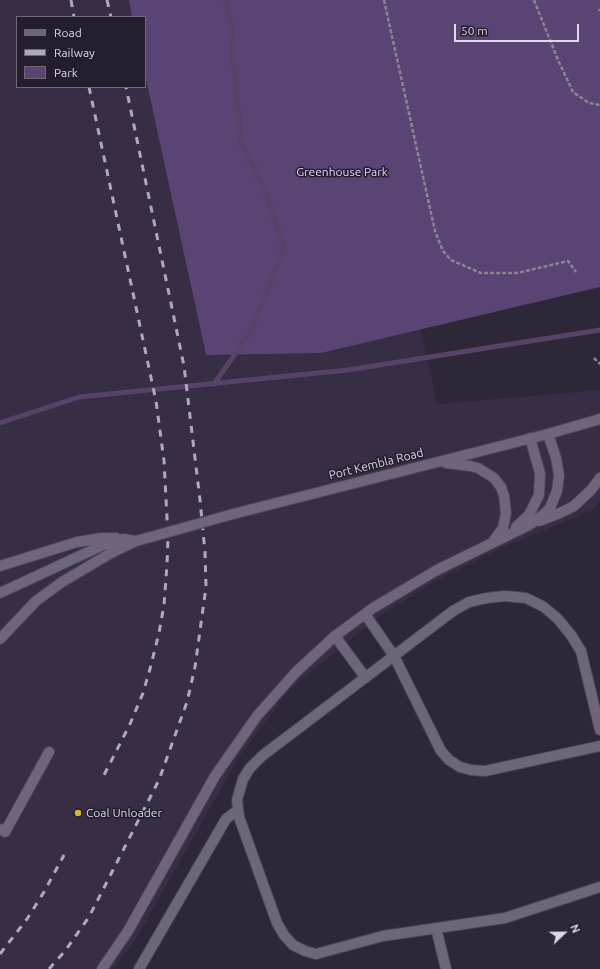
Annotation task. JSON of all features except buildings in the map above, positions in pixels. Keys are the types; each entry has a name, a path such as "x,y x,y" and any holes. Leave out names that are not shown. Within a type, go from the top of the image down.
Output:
{"street":[{"name":"Port Kembla Road","path":"136,541 233,514 548,434 600,419"},
{"path":"529,525 544,515 550,508 557,491 559,475 548,434"},
{"path":"489,543 523,521 529,515 537,501 540,489 540,473 530,438"},
{"path":"436,462 470,466 489,475 498,483 504,496 506,513 504,528 498,537 489,543"},
{"path":"102,969 128,931 215,776 257,716 296,672 335,636 365,614 437,570 489,543 574,506 585,496 600,478"},
{"path":"0,566 77,542 102,538 136,541"},
{"path":"0,593 87,552 123,539"},
{"path":"0,639 36,601 62,582 111,553 136,541"},
{"path":"600,730 581,652 571,635 558,619 544,607 526,598 505,596 487,598 469,602 453,611 258,760 250,768 244,779 237,800 239,817 277,923 292,945 316,954 383,936 505,918 600,887"},
{"path":"365,614 394,656 441,751 449,760 460,767 471,770 485,771 600,746"},
{"path":"335,636 365,677"},
{"path":"0,829 5,832 49,752"},
{"path":"139,969 226,819 238,810"},
{"path":"436,928 446,969"}],"path":[{"path":"384,0 435,231 443,251 451,260 481,273 517,273 568,261 576,272"},
{"path":"534,0 558,60 573,92 589,103 600,105"},
{"path":"594,358 600,364"}],"shaded area":[{"path":"0,0 129,0 132,16 16,16 16,88 146,88 146,80 205,352 416,306 437,404 600,390 600,501 593,510 499,549 435,581 377,618 290,689 239,757 137,937 114,969 0,969"}],"green space":[{"name":"Greenhouse Park","path":"129,0 600,0 600,287 321,353 206,355 146,80 146,16 132,16"}],"waterway":[{"path":"214,384 251,331 284,248 264,188 241,143 230,20 226,0"},
{"path":"0,423 79,397 348,370 600,330"}],"railway":[{"path":"71,0 74,16"},
{"path":"107,0 111,16"},
{"path":"89,88 156,401 164,461 168,537 164,605 150,669 143,693 130,724 103,777"},
{"path":"49,969 65,951 89,917 159,780 187,702 195,667 206,587 205,552 200,500 184,366 126,88"},
{"path":"0,954 27,919 44,892 64,855"}],"place":[{"name":"Coal Unloader","path":"78,813"}]}
